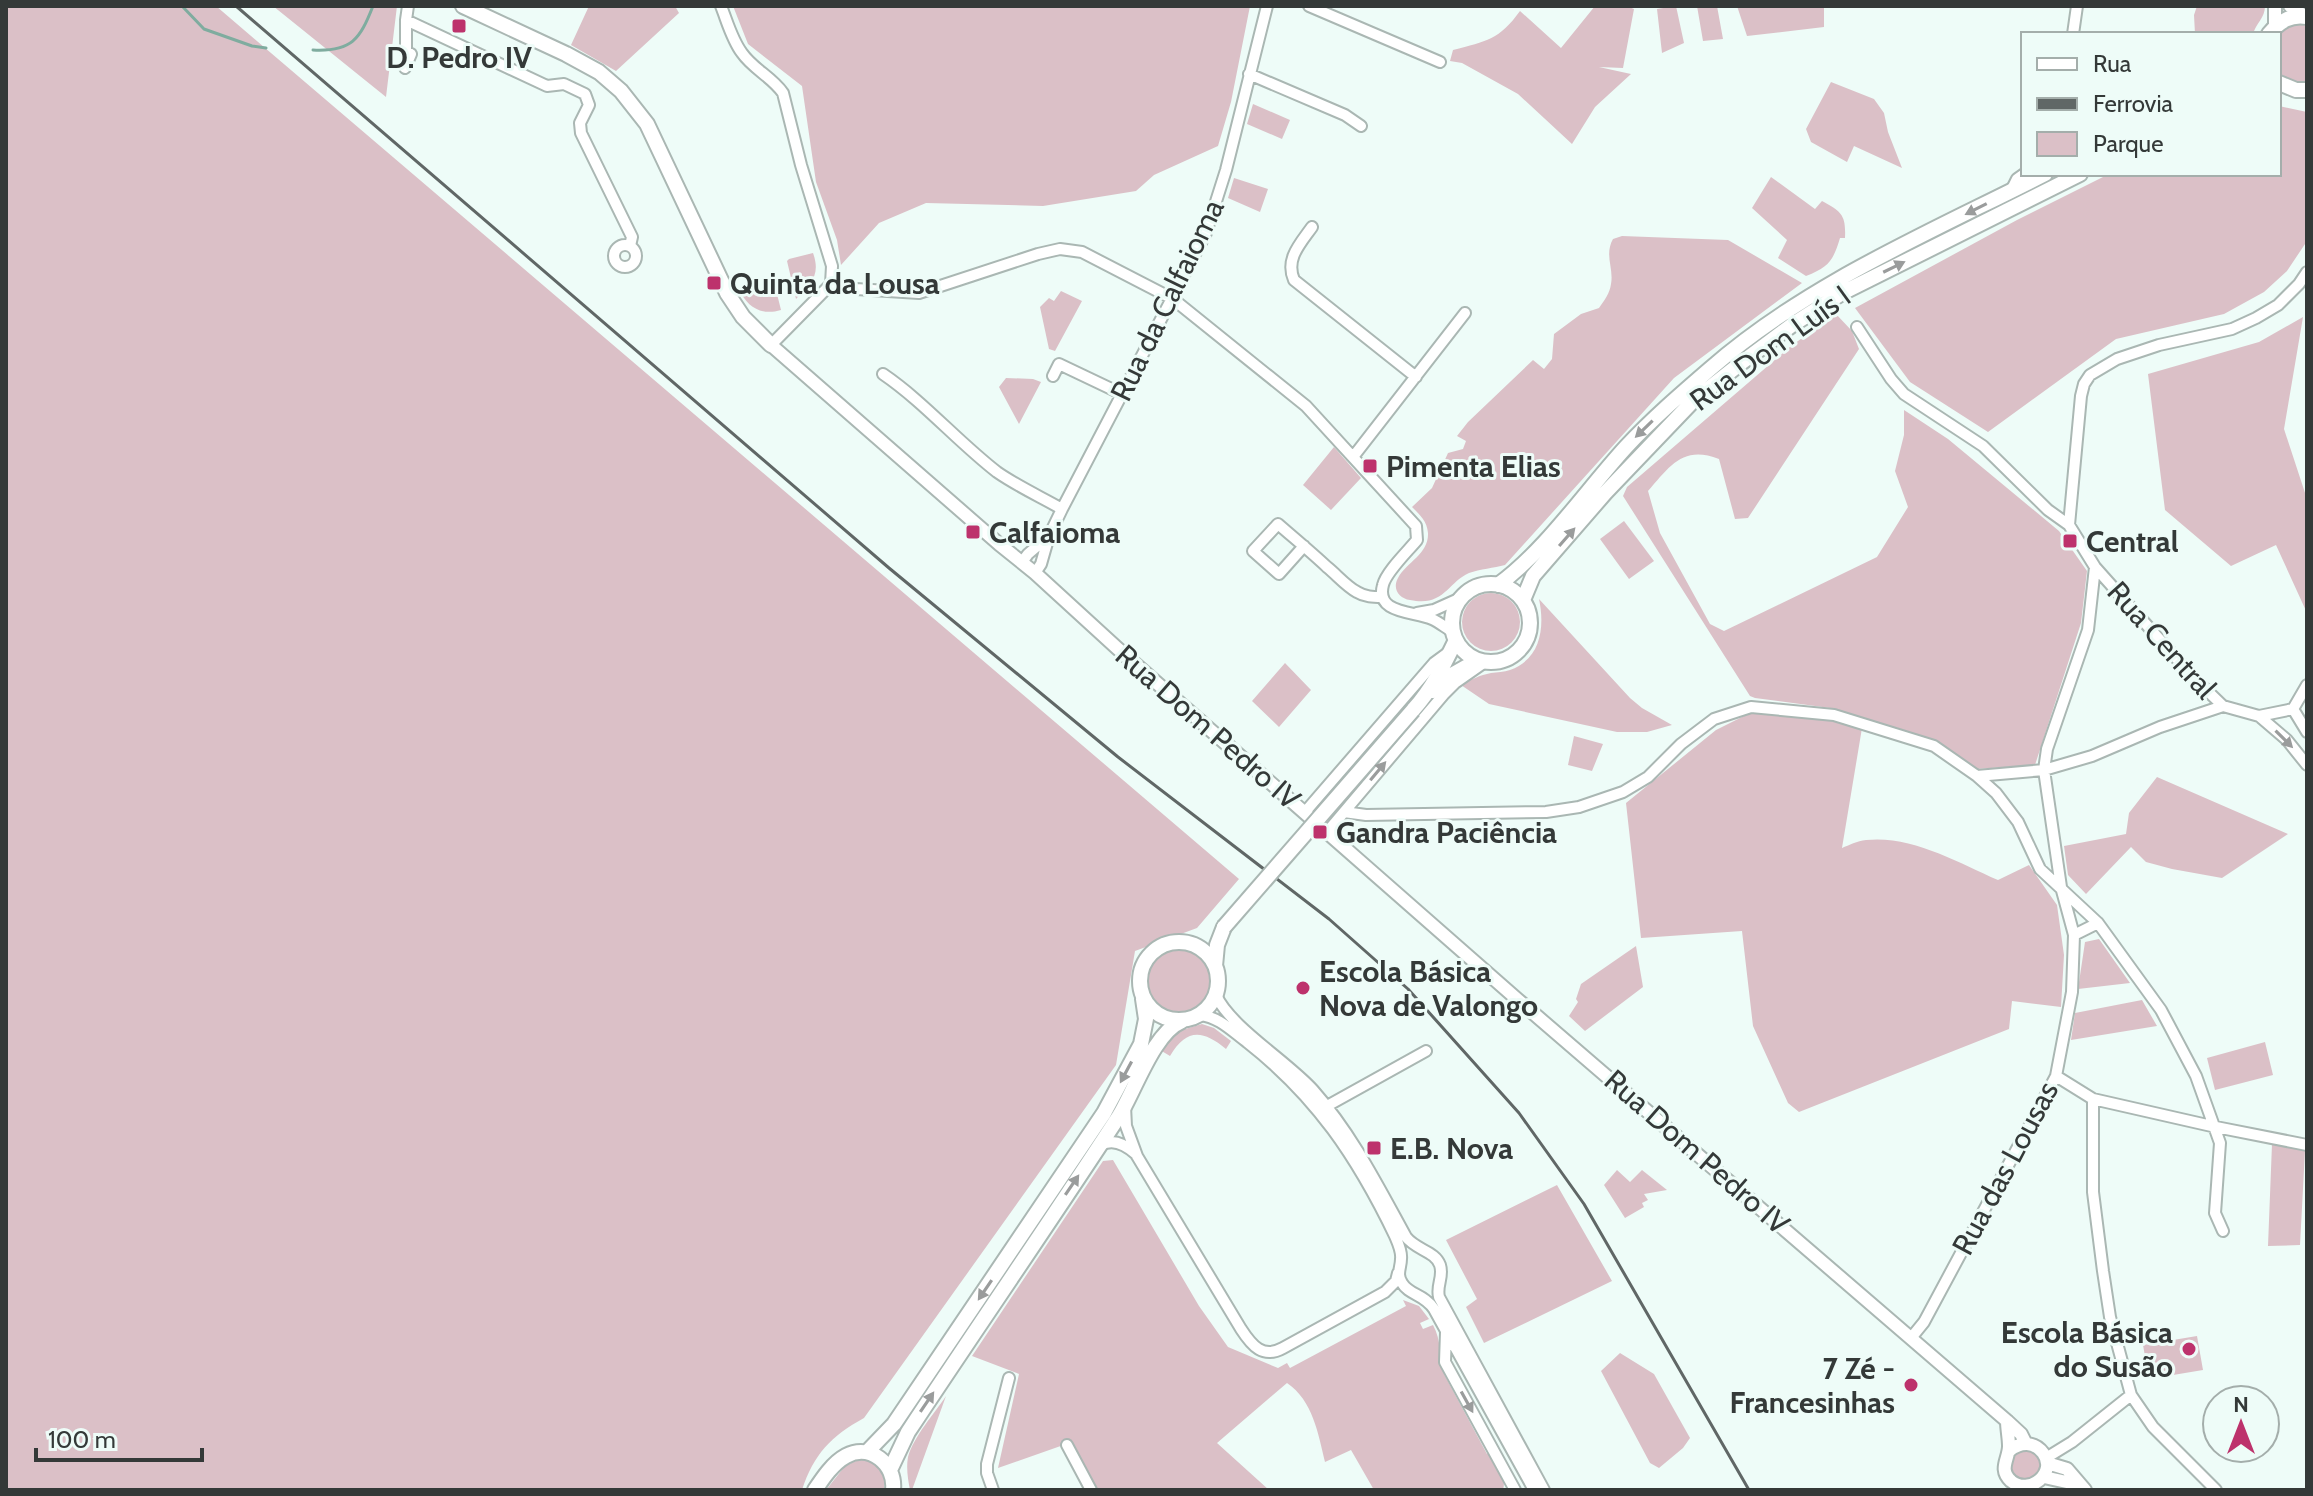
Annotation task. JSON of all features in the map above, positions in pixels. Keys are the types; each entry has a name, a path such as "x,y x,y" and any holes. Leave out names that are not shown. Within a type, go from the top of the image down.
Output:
{"main road":[{"name":"Rua Dom Pedro IV","path":"463,6 566,54 599,72 621,91 647,124 727,293 743,317 771,345"},
{"path":"2272,30 2288,18 2305,16"},
{"path":"2281,85 2305,91"},
{"name":"Rua Dom Luís I","path":"1463,597 1482,585 1498,585 1522,566 1627,446 1713,366 1768,325 1829,285 2041,176"},
{"name":"Rua Dom Luís I","path":"1523,600 1533,576 1605,493 1693,401 1741,363 1842,293 2076,176"},
{"path":"1418,704 1455,673 1482,661 1507,659 1525,644 1531,622 1523,600 1512,590 1498,585"},
{"path":"1189,943 1224,927 1418,704 1443,667 1453,641 1452,617 1463,597"},
{"path":"1453,641 1482,661"},
{"path":"1215,966 1217,945 1224,927"},
{"path":"867,1452 894,1424 1099,1120 1141,1044 1146,1019 1139,986 1145,961 1166,944 1189,943 1203,950 1215,966 1219,983 1216,995 1200,1015 1172,1024 1159,1039 1109,1138 1096,1149 908,1432 893,1483"},
{"path":"1143,999 1151,1010 1162,1017 1182,1021"},
{"path":"815,1490 844,1457 858,1452 867,1452 884,1461 893,1483"}],"street":[{"path":"405,68 411,54 406,52 408,6"},
{"path":"721,6 740,51 783,93 832,266 831,284 771,345"},
{"name":"Rua da Calfaioma","path":"1035,573 1062,509 1206,233 1267,6"},
{"path":"1309,6 1440,62"},
{"path":"2073,32 2077,6"},
{"path":"2272,30 2275,6"},
{"path":"2290,6 2305,16"},
{"path":"406,20 547,86 564,84 585,94 589,105 580,123 581,133 632,237 630,246"},
{"path":"1249,74 1345,115 1361,126"},
{"path":"2011,191 2021,176"},
{"path":"1312,227 1293,254 1290,270 1294,280 1416,377"},
{"path":"831,284 919,293 1038,254 1060,249 1082,252 1173,299 1306,406 1416,526 1417,540 1383,582 1382,597 1397,611 1434,620 1453,641 1305,812"},
{"path":"2069,525 2079,409 2084,384 2090,375 2137,351 2232,329 2256,318 2278,305 2307,272"},
{"path":"1353,457 1465,313"},
{"name":"Rua Central","path":"1857,327 1904,394 1983,446 2048,510 2069,525 2095,567 2193,677 2223,706 2259,716 2287,740 2307,765"},
{"name":"Rua Dom Pedro IV","path":"771,345 1035,573 1518,1000 2007,1421 2021,1434 2026,1444 2039,1448 2047,1461 2067,1469 2082,1487"},
{"path":"1053,376 1059,364 1122,394"},
{"path":"883,374 900,385 1000,473 1062,509"},
{"path":"1304,546 1279,574 1253,551 1278,524 1304,546 1357,592 1369,597 1382,597"},
{"name":"Rua da Calfaioma","path":"1022,562 1049,536"},
{"name":"Rua das Lousas","path":"1911,1338 1924,1322 2056,1076 2072,992 2074,935 2061,887 2044,770 2047,749 2088,630 2095,567"},
{"path":"1415,613 1434,610 1463,597"},
{"path":"1328,831 1444,694 1482,661"},
{"path":"2259,716 2293,709 2307,685"},
{"path":"1977,776 2044,770 2092,756 2160,727 2223,706"},
{"path":"1344,812 1366,815 1546,812 1579,807 1623,792 1648,777 1681,744 1714,719 1751,707 1834,715 1934,746 1996,793 2018,822 2040,869 2098,923 2161,1010 2196,1076 2216,1127 2220,1143 2215,1213 2223,1231"},
{"path":"2293,709 2307,732"},
{"path":"2074,935 2098,923"},
{"path":"1216,995 1226,1013 1293,1070 1327,1106 1352,1140 1406,1237 1416,1248 1437,1259 1442,1272 1437,1286 1431,1291 1385,1292"},
{"path":"1099,1120 1109,1138 1131,1149 1137,1156 1251,1344 1263,1352 1270,1353 1285,1347 1385,1292 1396,1281 1402,1255 1396,1236 1346,1148 1313,1103 1281,1070 1217,1019 1200,1015"},
{"path":"1327,1106 1426,1051"},
{"path":"2056,1076 2093,1099 2307,1145"},
{"path":"2093,1099 2093,1192 2103,1271 2110,1317 2131,1395 2153,1427 2216,1490"},
{"path":"1125,1104 1126,1126 1137,1156"},
{"path":"1425,1252 1412,1253 1400,1267 1401,1282 1430,1302 1534,1490"},
{"path":"1437,1286 1444,1306 1544,1490"},
{"path":"1446,1330 1445,1362 1515,1490"},
{"path":"993,1490 987,1464 1009,1378"},
{"path":"2042,1479 2047,1461 2131,1395"},
{"name":"Rua Dom Pedro IV","path":"2007,1421 2009,1451 2004,1463 2009,1480 2028,1487 2042,1479 2082,1487"},
{"path":"2009,1451 2026,1444"},
{"path":"1067,1445 1091,1490"},
{"path":"1507,1475 1508,1490"}],"green space":[{"path":"6,6 216,6 1239,879 1197,928 1135,951 1116,1065 864,1418 833,1439 818,1456 802,1490 6,1490"},
{"path":"273,6 397,6 386,97"},
{"path":"589,6 675,6 679,13 616,71 571,45"},
{"path":"733,6 1250,6 1231,102 1218,146 1154,175 1136,191 1043,206 926,203 879,223 841,265 837,240 816,182 802,86 748,44"},
{"path":"1595,6 1627,6 1634,9 1623,68 1599,67 1631,74 1595,107 1572,144 1518,94 1462,63 1450,61 1453,50 1499,34 1520,11 1561,48"},
{"path":"1676,6 1684,43 1662,53 1657,9"},
{"path":"1697,6 1717,6 1723,39 1703,41"},
{"path":"1737,6 1824,6 1824,27 1747,36"},
{"path":"2197,6 2265,6 2254,32 2195,32"},
{"path":"2307,22 2307,84 2296,84 2281,77 2281,32 2278,32 2287,25"},
{"path":"1831,82 1874,99 1884,113 1902,168 1854,146 1847,162 1811,142 1806,129"},
{"path":"1253,104 1290,120 1282,139 1247,124"},
{"path":"2281,106 2307,112 2307,241 2287,271 2264,292 2224,314 2116,339 1988,432 1910,382 1855,308 2105,176 2281,176"},
{"path":"1771,177 1815,209 1822,201 1838,211 1843,219 1845,238 1840,238 1832,258 1820,270 1806,276 1778,258 1787,240 1752,208"},
{"path":"1234,178 1268,189 1260,212 1228,198"},
{"path":"1622,236 1728,240 1802,283 1674,378 1505,565 1469,573 1430,600 1403,597 1396,589 1396,582 1425,547 1428,533 1423,518 1412,507 1432,488 1448,453 1463,449 1466,441 1457,436 1468,422 1533,360 1544,369 1552,359 1554,334 1581,314 1599,308 1612,278 1610,245 1613,239"},
{"path":"813,253 816,267 813,279 796,299 787,261"},
{"path":"774,282 781,310 774,312 756,308 746,301 739,289"},
{"path":"1061,291 1082,301 1055,351 1049,349 1040,307 1049,298 1054,301"},
{"path":"1836,314 1852,331 1859,349 1748,518 1735,519 1719,459 1707,455 1687,456 1663,473 1648,491 1660,533 1710,624 1724,631 1877,557 1908,507 1895,471 1904,435 1904,410 1948,439 2059,531 2087,571 2081,623 2035,765 1977,769 1936,742 1830,708 1750,696 1623,496 1627,487 1791,346"},
{"path":"2303,317 2284,429 2307,499 2307,613 2276,545 2231,566 2165,510 2148,374 2259,342"},
{"path":"1006,378 1041,382 1019,424 999,387"},
{"path":"1334,447 1361,478 1331,510 1303,485"},
{"path":"1624,521 1654,561 1629,579 1600,539"},
{"path":"1491,593 1511,602 1520,622 1511,642 1491,651 1471,642 1462,622 1471,602"},
{"path":"1539,599 1630,698 1672,725 1647,732 1617,732 1489,704 1461,685 1483,675 1510,670 1528,658 1541,631"},
{"path":"1285,663 1311,690 1279,727 1252,701"},
{"path":"1786,712 1862,728 1842,848 1866,840 1900,842 1934,851 1998,880 2029,865 2057,905 2064,955 2061,1007 2012,1001 2009,1029 1799,1112 1788,1103 1753,1026 1742,931 1641,938 1626,803 1716,730 1750,713"},
{"path":"1574,736 1603,744 1592,771 1568,765"},
{"path":"2157,777 2288,834 2222,878 2146,862 2131,847 2086,894 2068,875 2064,846 2126,834 2129,813"},
{"path":"2099,939 2130,983 2078,989 2085,942"},
{"path":"1636,946 1643,987 1585,1031 1569,1016 1578,1002 1576,999 1581,984"},
{"path":"1178,949 1191,951 1206,964 1211,982 1209,995 1196,1010 1178,1015 1165,1013 1150,1000 1145,982 1147,969 1160,954"},
{"path":"2142,1000 2157,1026 2071,1040 2075,1013"},
{"path":"1202,1024 1214,1028 1231,1041 1226,1049 1209,1038 1195,1035 1182,1041 1170,1056 1160,1050 1175,1032"},
{"path":"2265,1042 2273,1075 2215,1090 2207,1058"},
{"path":"2272,1144 2305,1151 2300,1245 2268,1246"},
{"path":"1113,1160 1199,1306 1228,1347 1278,1368 1287,1363 1290,1368 1406,1306 1403,1300 1419,1306 1429,1319 1420,1323 1423,1329 1433,1325 1436,1331 1447,1372 1444,1374 1487,1454 1491,1452 1501,1470 1503,1490 1374,1490 1351,1450 1325,1462 1309,1408 1287,1383 1217,1443 1269,1490 1098,1490 1072,1442 998,1468 1019,1374 972,1356 1103,1161"},
{"path":"1617,1170 1630,1182 1642,1170 1667,1190 1644,1194 1648,1200 1642,1203 1644,1207 1625,1218 1604,1185"},
{"path":"1557,1185 1612,1281 1484,1343 1466,1307 1477,1299 1446,1240"},
{"path":"2197,1336 2203,1370 2149,1379 2143,1345"},
{"path":"1620,1353 1654,1374 1690,1438 1659,1468 1650,1463 1601,1371"},
{"path":"946,1396 910,1490 907,1465 911,1449"},
{"path":"2026,1451 2032,1452 2040,1460 2040,1472 2032,1480 2026,1481 2020,1480 2012,1472 2011,1466 2012,1460 2020,1452"},
{"path":"858,1460 870,1462 879,1468 884,1478 884,1490 826,1490 845,1466"}],"waterway":[{"path":"182,6 204,29 266,48"},
{"path":"313,50 337,49 353,41 364,27 373,6"}],"railway":[{"path":"236,6 889,568 1118,757 1329,919 1408,989 1519,1113 1584,1204 1749,1490"}],"place":[{"name":"D. Pedro IV","path":"459,26"},
{"name":"Quinta da Lousa","path":"714,283"},
{"name":"Pimenta Elias","path":"1370,466"},
{"name":"Calfaioma","path":"973,532"},
{"name":"Central","path":"2070,541"},
{"name":"Gandra Paciência","path":"1320,832"},
{"name":"Escola Básica Nova de Valongo","path":"1303,988"},
{"name":"E.B. Nova","path":"1374,1148"},
{"name":"Escola Básica do Susão","path":"2189,1349"},
{"name":"7 Zé - Francesinhas","path":"1911,1385"}]}
